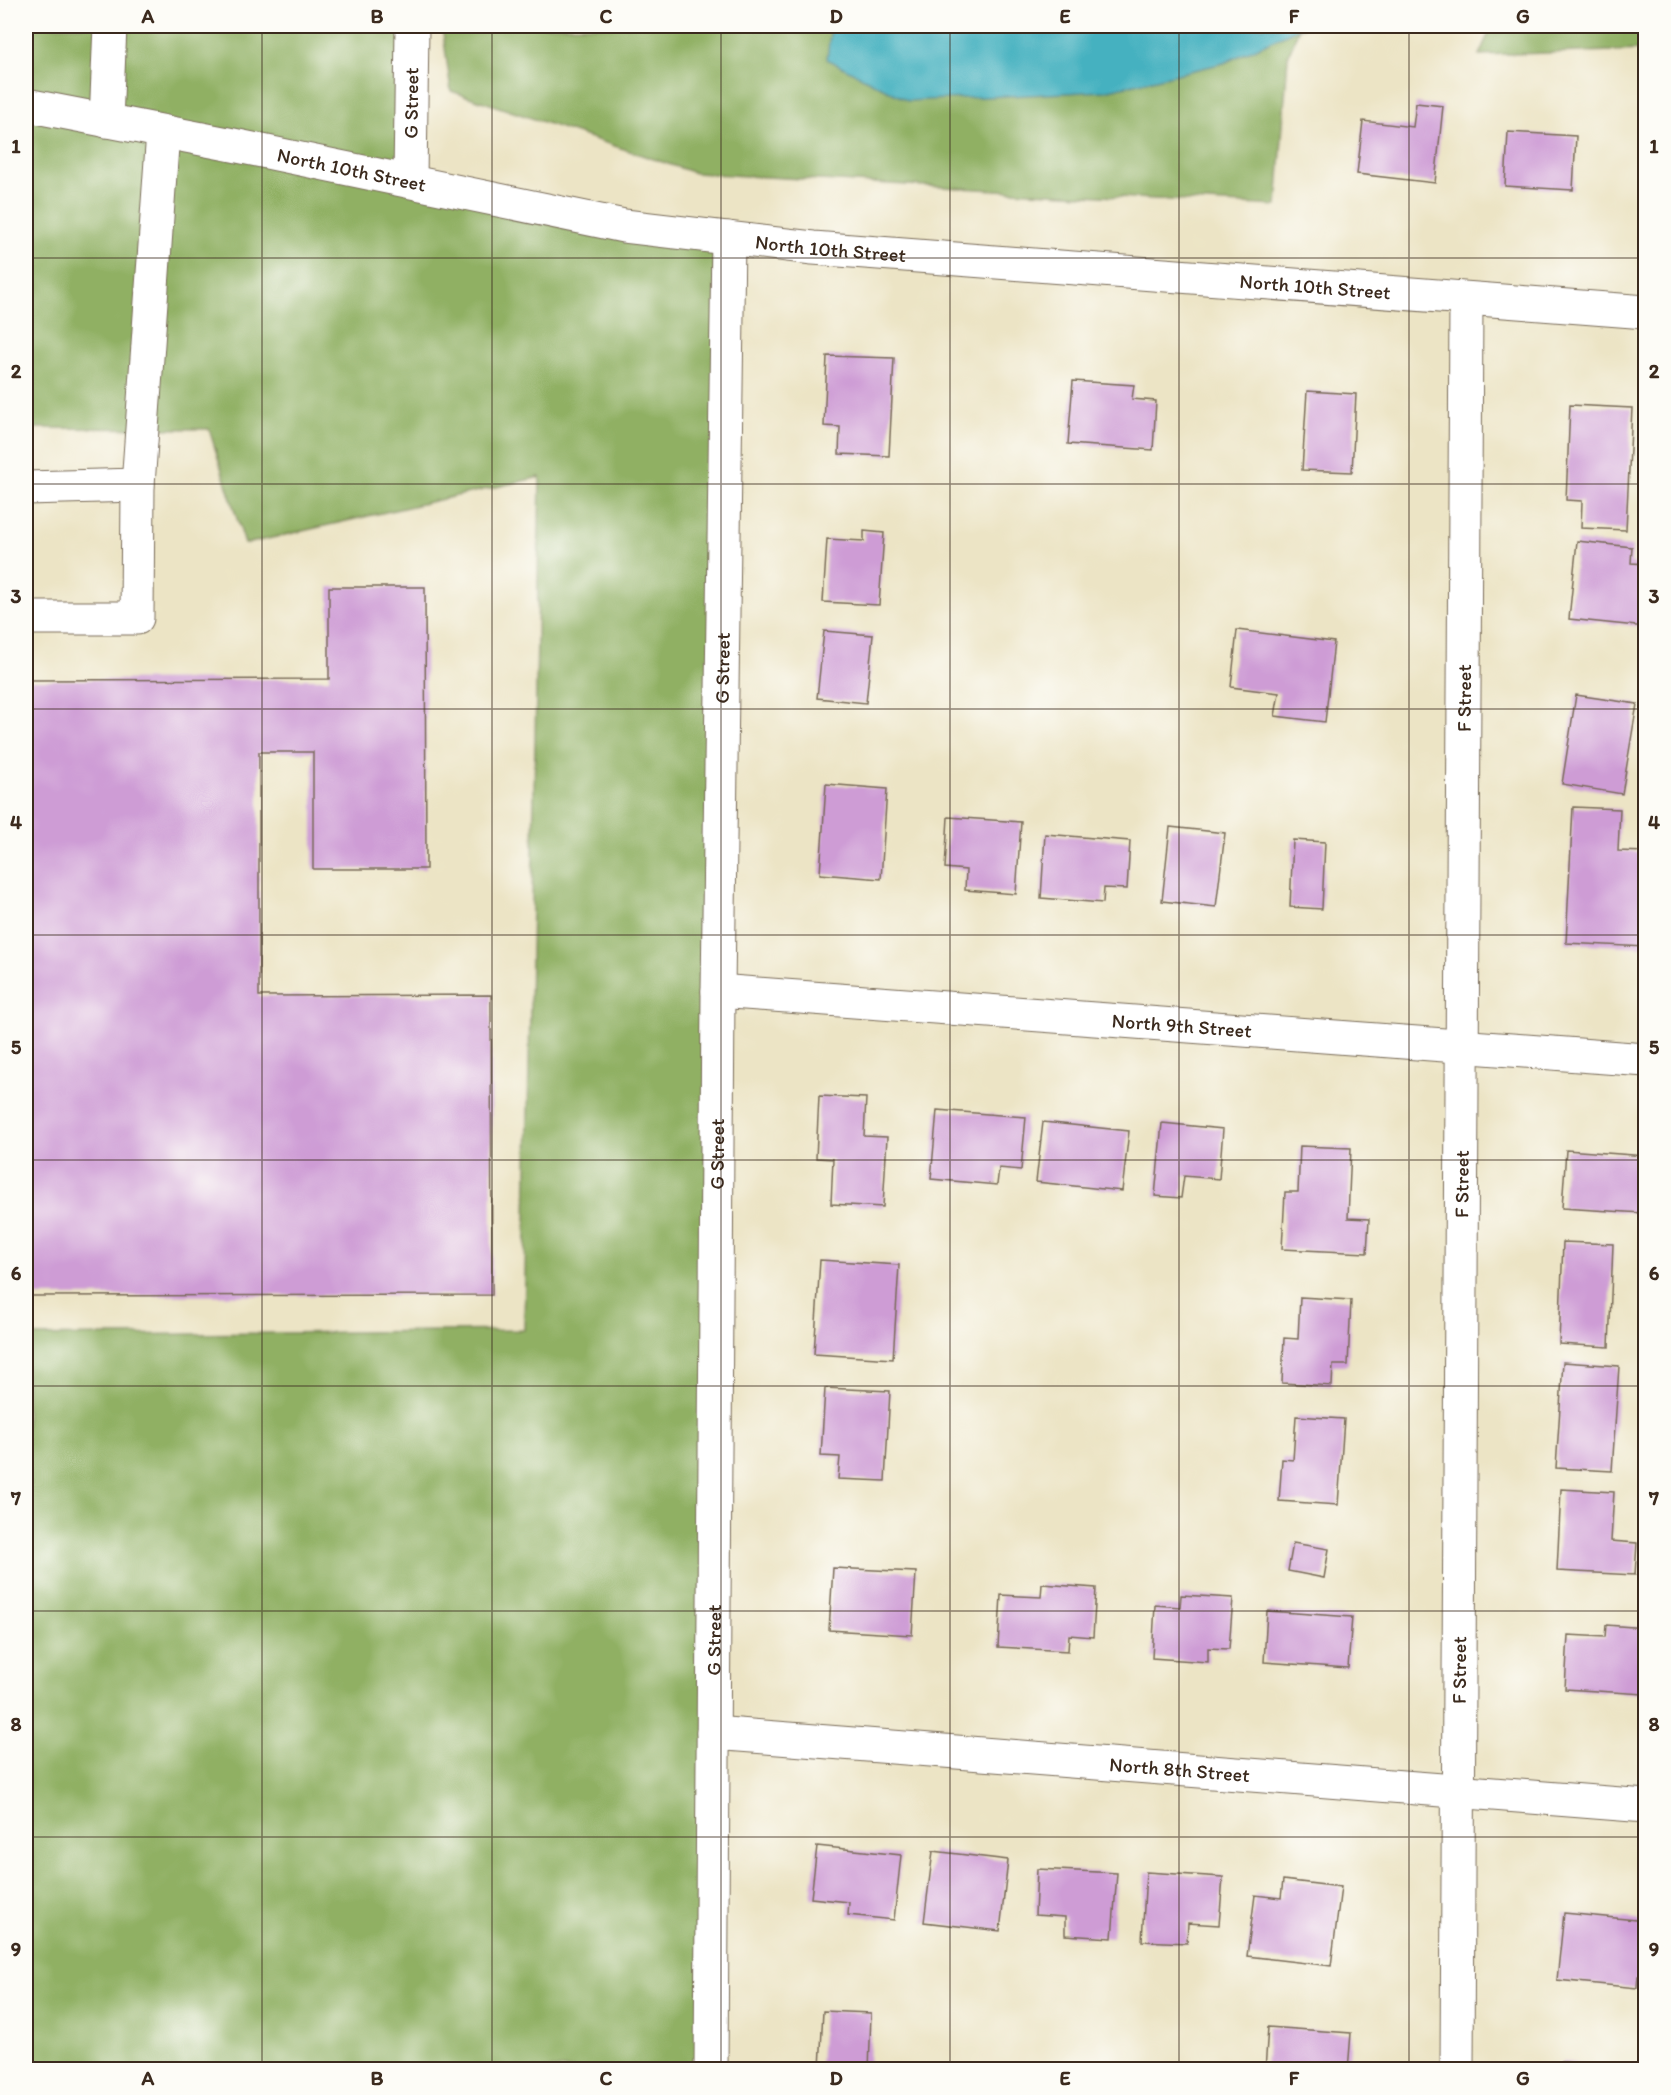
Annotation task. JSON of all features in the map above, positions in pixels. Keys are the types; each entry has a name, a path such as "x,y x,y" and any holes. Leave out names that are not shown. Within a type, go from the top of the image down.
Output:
{"street":[{"path":"106,121 110,26"},
{"name":"G Street","path":"410,181 412,26"},
{"name":"North 10th Street","path":"26,105 624,226 813,248 1646,312"},
{"path":"26,618 137,618 138,485 163,132"},
{"name":"G Street","path":"711,2070 718,991 728,238"},
{"name":"F Street","path":"1457,2070 1466,299"},
{"path":"26,488 138,485"},
{"name":"North 9th Street","path":"718,991 1646,1060"},
{"name":"North 8th Street","path":"712,1733 1646,1806"}],"green space":[{"path":"26,26 422,26 419,178 724,232 713,2069 26,2069 26,1336 524,1330 540,477 245,544 209,429 26,428"},
{"path":"442,26 831,26 828,59 1224,63 1299,28 1288,56 1277,206 695,173 451,91"},
{"path":"1492,26 1645,26 1645,50 1479,55"}],"water":[{"path":"831,26 1317,26 1299,28 1224,63 1105,91 908,101 827,59"}],"building":[{"path":"1416,103 1443,106 1435,183 1357,174 1363,121 1413,127"},
{"path":"1508,132 1576,136 1573,190 1505,186"},
{"path":"827,356 894,358 889,456 839,454 840,427 824,426"},
{"path":"1073,381 1134,385 1132,399 1156,401 1153,450 1068,444"},
{"path":"1307,391 1356,394 1352,472 1302,470"},
{"path":"1570,405 1632,408 1626,530 1581,528 1582,501 1566,500"},
{"path":"864,531 884,533 879,605 823,602 827,539 864,541"},
{"path":"1577,541 1632,547 1631,563 1646,564 1646,627 1569,619"},
{"path":"329,587 425,587 426,869 313,869 313,752 259,752 259,996 491,995 492,1295 26,1296 26,680 329,679"},
{"path":"1237,630 1334,642 1325,722 1275,716 1279,693 1231,687"},
{"path":"824,631 873,635 866,703 817,698"},
{"path":"1576,695 1637,704 1622,794 1562,784"},
{"path":"826,784 887,789 881,879 820,874"},
{"path":"1573,807 1620,809 1618,851 1646,852 1646,947 1566,943"},
{"path":"948,817 1021,822 1016,894 965,890 966,870 945,868"},
{"path":"1170,827 1225,833 1216,907 1162,901"},
{"path":"1045,834 1130,841 1127,889 1104,888 1103,903 1041,898"},
{"path":"1293,840 1325,842 1322,909 1290,907"},
{"path":"819,1096 866,1098 864,1136 887,1137 883,1207 831,1204 833,1159 816,1158"},
{"path":"937,1110 1026,1117 1021,1170 999,1168 997,1185 931,1179"},
{"path":"1043,1122 1129,1131 1122,1191 1036,1182"},
{"path":"1162,1123 1223,1129 1219,1179 1184,1176 1181,1198 1155,1196"},
{"path":"1300,1146 1351,1148 1348,1218 1369,1219 1367,1253 1282,1249 1285,1192 1298,1192"},
{"path":"1566,1150 1646,1156 1642,1213 1562,1208"},
{"path":"1563,1242 1613,1244 1609,1347 1559,1344"},
{"path":"820,1260 899,1265 893,1359 814,1354"},
{"path":"1300,1297 1351,1300 1348,1365 1333,1365 1332,1386 1282,1383 1284,1338 1298,1339"},
{"path":"1563,1362 1619,1366 1612,1471 1556,1468"},
{"path":"825,1388 890,1391 885,1481 838,1479 840,1457 821,1456"},
{"path":"1296,1416 1344,1419 1338,1505 1279,1501 1282,1459 1293,1460"},
{"path":"1561,1489 1614,1492 1611,1541 1637,1543 1635,1575 1557,1571"},
{"path":"1293,1543 1329,1549 1324,1578 1288,1571"},
{"path":"833,1568 916,1572 912,1635 829,1630"},
{"path":"1042,1584 1096,1588 1093,1637 1069,1635 1068,1651 998,1647 1001,1595 1041,1597"},
{"path":"1181,1595 1233,1598 1229,1649 1208,1648 1208,1662 1152,1658 1155,1605 1180,1607"},
{"path":"1267,1611 1352,1617 1348,1668 1264,1662"},
{"path":"1606,1625 1646,1628 1644,1694 1565,1689 1568,1635 1605,1637"},
{"path":"817,1846 901,1855 894,1920 848,1915 849,1902 811,1898"},
{"path":"933,1851 1008,1860 1000,1931 924,1922"},
{"path":"1037,1869 1117,1873 1112,1938 1065,1935 1065,1917 1035,1915"},
{"path":"1146,1872 1223,1877 1219,1925 1188,1923 1187,1943 1142,1941"},
{"path":"1283,1880 1341,1887 1331,1966 1247,1956 1255,1895 1281,1898"},
{"path":"1564,1913 1646,1921 1646,1977 1638,1976 1637,1988 1557,1980"},
{"path":"823,2011 871,2013 869,2070 820,2068"},
{"path":"1268,2027 1351,2033 1348,2070 1265,2070"},
{"path":"1562,2062 1617,2067 1617,2070 1562,2070"}]}
